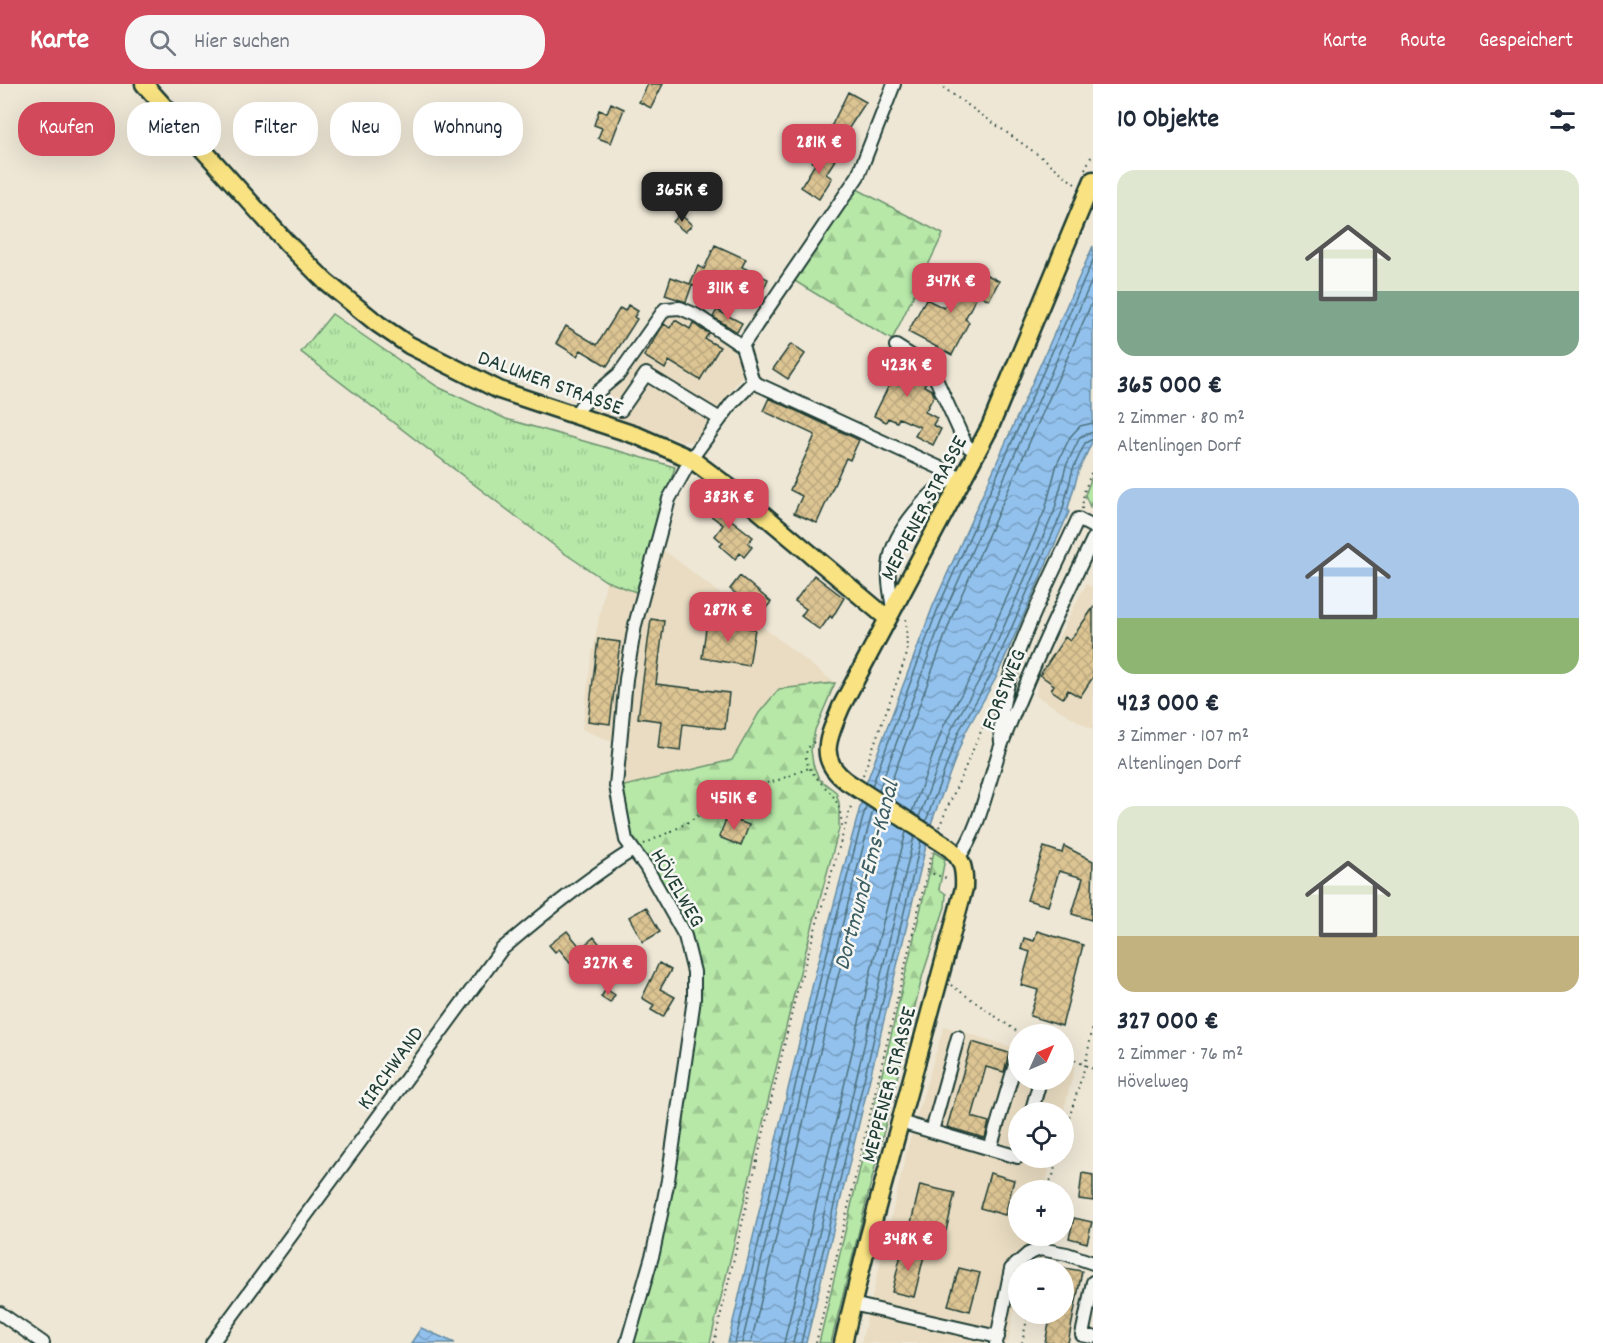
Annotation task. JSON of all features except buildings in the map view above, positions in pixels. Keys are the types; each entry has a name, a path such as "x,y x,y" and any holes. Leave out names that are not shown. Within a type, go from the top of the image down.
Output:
{"main road":[{"name":"DALUMER STRASSE","path":"144,84 285,242 326,282 378,324 409,345 499,390 639,436 691,459 893,607"},
{"name":"MEPPENER STRASSE","path":"939,848 846,781 828,761 828,738 841,707 959,477 977,453 990,427 1090,186"},
{"path":"939,848 959,856"},
{"name":"MEPPENER STRASSE","path":"843,1343 964,888 963,865 959,856"}],"street":[{"path":"742,346 858,176 894,84"},
{"path":"575,416 581,406 619,374 665,309 680,308 696,315 742,346 753,382 959,477"},
{"path":"896,346 931,368 966,445 977,453"},
{"path":"621,410 646,374 720,419"},
{"name":"HÖVELWEG","path":"627,1343 653,1253 668,1180 694,999 694,972 685,936 624,835 616,786 626,679 645,582 669,499 691,459 720,419 753,382"},
{"path":"893,607 888,581 890,557 913,516 930,493 959,477"},
{"path":"1001,746 999,727 1010,673 1078,519 1093,527"},
{"name":"FORSTWEG","path":"959,856 972,838 1001,746 1040,651 1093,539"},
{"name":"KIRCHWAND","path":"212,1343 501,950 555,904 633,850"},
{"path":"932,1131 958,1037"},
{"path":"990,1149 1008,1088"},
{"path":"900,1122 1008,1154"},
{"path":"852,1304 997,1340 1011,1269 1028,1254 1040,1249 1067,1254 1093,1263"},
{"path":"1088,1336 1093,1282"},
{"path":"0,1312 42,1343"}],"path":[{"path":"938,84 1090,186"},
{"path":"1078,519 1093,468"},
{"path":"862,775 907,654 907,618 893,607"},
{"path":"938,829 978,733 994,703"},
{"path":"816,740 810,745 806,758 808,768 834,797 841,812 842,830"},
{"path":"633,850 676,829 745,788 776,781 808,768"},
{"path":"714,1343 796,995 842,830 854,797"},
{"path":"816,1343 927,872 939,848"},
{"path":"927,872 955,881"},
{"path":"940,979 1008,1025"},
{"path":"1074,1102 1085,1066 1093,1026"},
{"path":"1074,1060 1093,1069"},
{"path":"1022,1343 1026,1324"}],"shaded area":[{"path":"675,314 683,316 733,349 744,373 695,441 683,442 591,408 619,383 664,318"},
{"path":"660,547 835,683 779,689 759,713 732,760 620,787 621,746 582,729 591,660 606,581 636,592 651,585"},
{"path":"1086,584 1093,588 1093,730 1036,696 1038,677"},
{"path":"944,1026 1008,1046 1008,1090 1069,1090 1066,1102 1008,1102 1008,1168 1050,1168 1047,1180 1008,1180 1008,1246 1030,1246 1027,1258 1008,1258 1008,1324 1012,1324 1008,1343 861,1343 910,1138"}],"green space":[{"path":"855,188 943,234 892,340 793,280"},
{"path":"332,314 438,387 506,419 675,467 636,592 606,581 564,553 301,352"},
{"path":"1093,474 1093,496 1090,507 1085,495"},
{"path":"835,683 815,730 811,750 819,779 836,792 839,803 839,829 794,994 710,1343 628,1343 669,1181 694,955 628,839 620,787 732,760 759,713 779,689"},
{"path":"934,852 945,859 939,889 946,894 945,907 923,974 831,1343 819,1343"}],"water":[{"name":"Dortmund-Ems-Kanal","path":"1093,246 1093,440 1079,470 1068,508 1069,512 996,678 965,733 932,821 806,1343 728,1343 815,975 867,781 933,606"},
{"path":"421,1328 455,1343 411,1343"}]}
